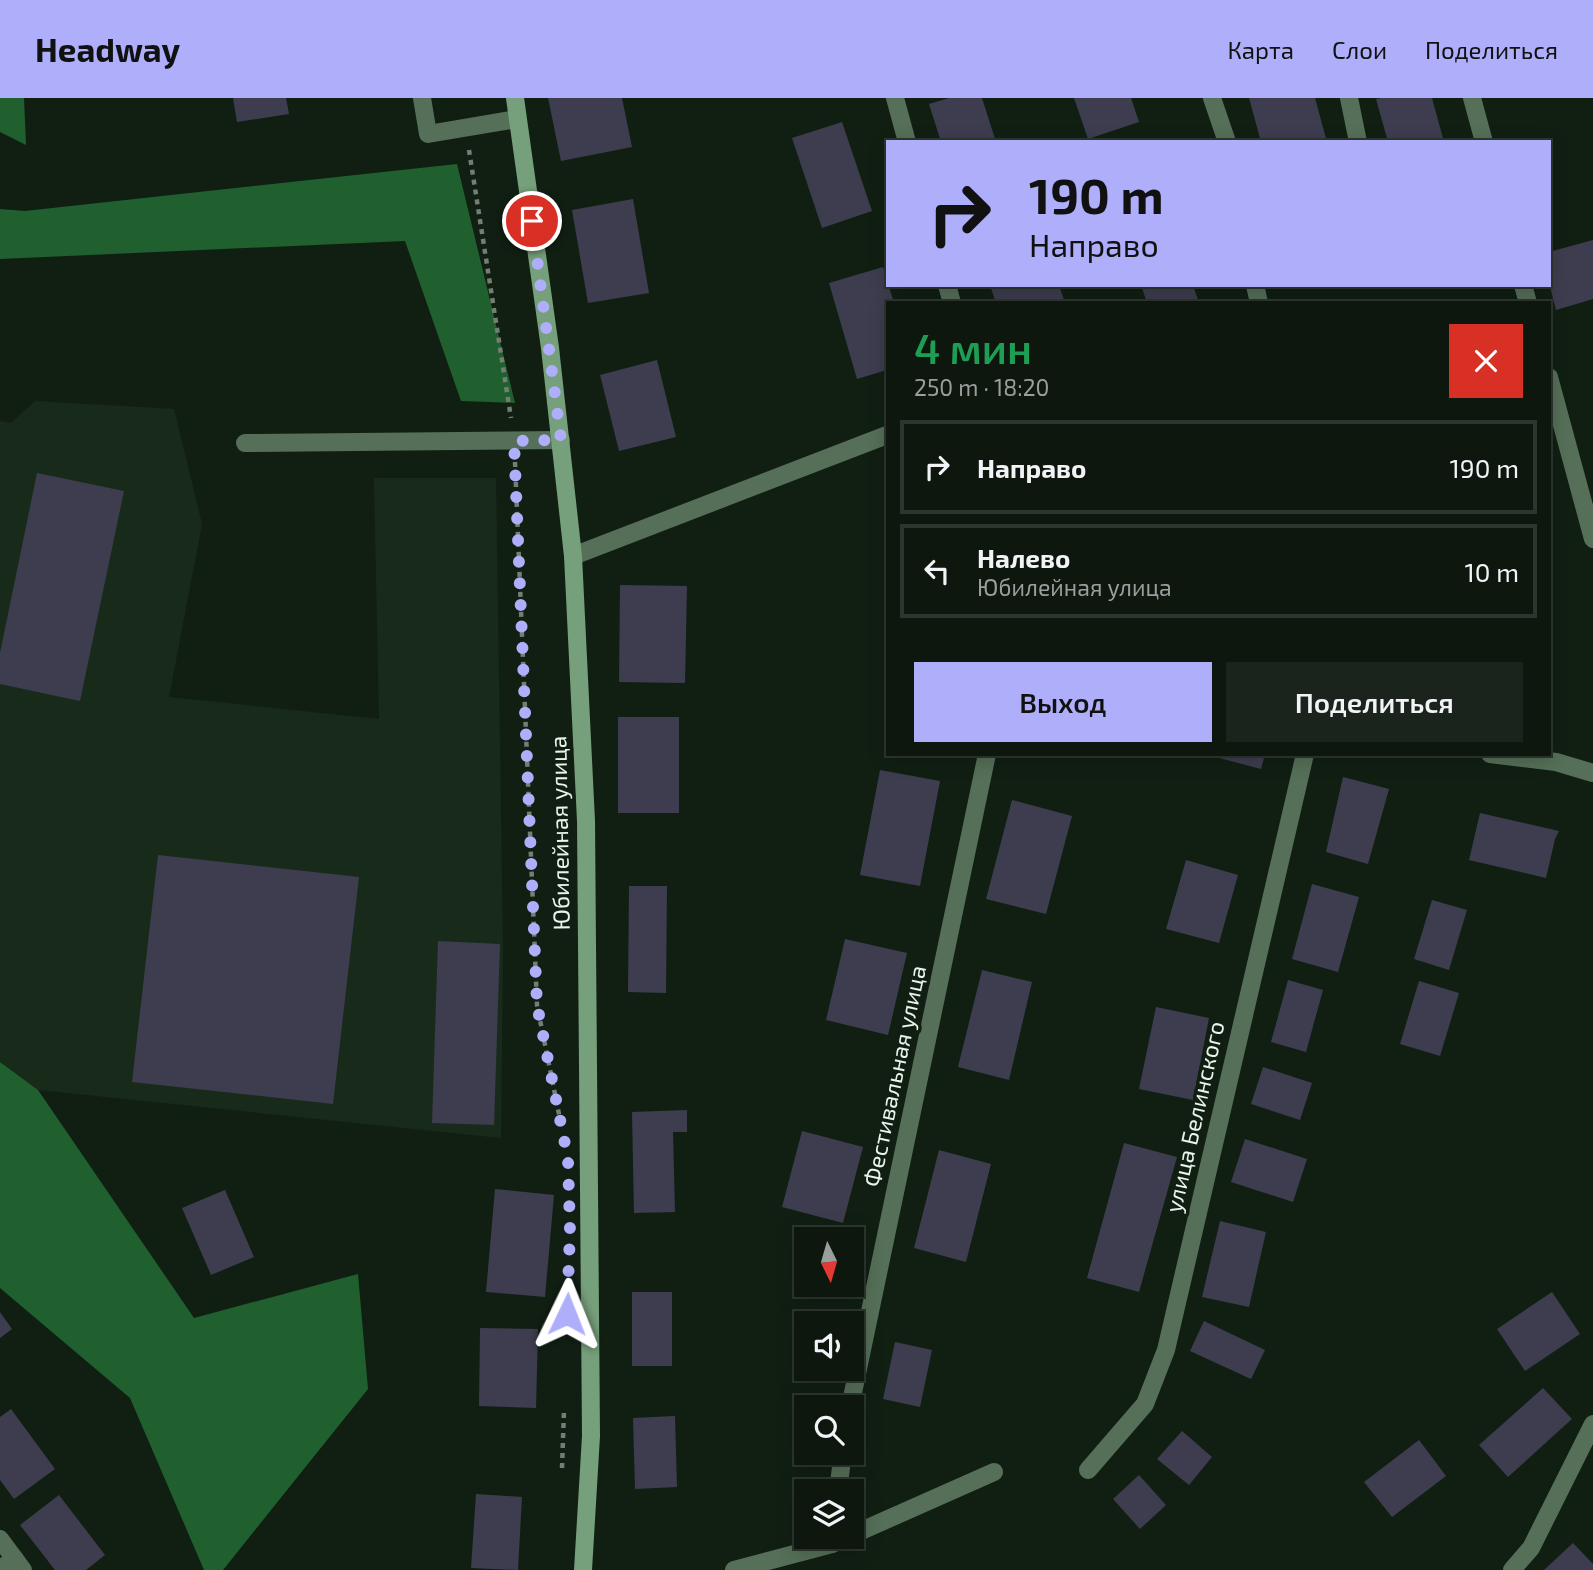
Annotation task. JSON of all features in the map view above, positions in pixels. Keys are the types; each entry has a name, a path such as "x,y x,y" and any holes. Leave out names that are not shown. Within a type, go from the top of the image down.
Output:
{"street":[{"path":"422,98 428,134 517,119"},
{"name":"Юбилейная улица","path":"514,98 550,348 573,556 586,847 590,1436 583,1570"},
{"path":"895,98 906,140"},
{"path":"1212,98 1226,140"},
{"path":"1349,98 1358,140"},
{"path":"1472,98 1483,140"},
{"path":"1551,384 1593,539"},
{"path":"573,556 886,435"},
{"path":"245,443 561,440"},
{"name":"Фестивальная улица","path":"853,1395 987,756"},
{"name":"улица Белинского","path":"1088,1470 1145,1404 1166,1350 1305,756"},
{"path":"1506,756 1556,762 1593,773"},
{"path":"1512,1570 1531,1548 1593,1424"},
{"path":"864,1528 994,1472"},
{"path":"0,1539 9,1563"},
{"path":"734,1570 804,1549"}],"path":[{"path":"466,129 514,441 537,1005 563,1133"},
{"path":"562,1482 564,1398"}],"shaded area":[{"path":"35,401 174,409 202,524 169,697 379,719 374,478 496,478 503,949 501,1138 38,1090 0,1062 0,421 11,423"}],"green space":[{"path":"0,98 24,98 26,145 0,132"},
{"path":"457,164 515,403 461,401 405,241 0,259 0,209 25,211"},
{"path":"0,1062 38,1090 194,1318 358,1274 368,1389 223,1570 204,1570 130,1398 0,1288"}],"building":[{"path":"233,98 286,98 289,114 237,122"},
{"path":"548,98 622,98 632,147 561,161"},
{"path":"949,98 982,98 995,140 940,140 929,104"},
{"path":"1074,98 1131,98 1139,122 1088,139"},
{"path":"1249,98 1315,98 1326,140 1260,140"},
{"path":"1432,98 1443,140 1387,140 1376,99"},
{"path":"842,122 872,211 822,228 792,138"},
{"path":"633,199 649,293 588,303 572,210"},
{"path":"1593,240 1593,299 1556,310 1550,287 1551,251"},
{"path":"883,267 886,287 889,287 893,301 886,301 886,370 857,379 829,283"},
{"path":"991,287 1060,287 1064,301 995,301"},
{"path":"1142,287 1194,287 1198,301 1146,301"},
{"path":"657,360 676,437 619,451 600,375"},
{"path":"37,473 124,491 80,701 0,684 0,653"},
{"path":"620,585 687,586 685,683 619,682"},
{"path":"618,717 679,717 679,813 618,813"},
{"path":"1212,756 1264,756 1261,769"},
{"path":"880,770 940,781 920,886 860,875"},
{"path":"1343,777 1389,789 1368,864 1326,852"},
{"path":"1012,800 1072,816 1046,914 986,899"},
{"path":"1480,813 1559,831 1546,878 1469,860"},
{"path":"158,855 359,877 333,1104 132,1082"},
{"path":"1186,860 1238,875 1219,943 1166,929"},
{"path":"1312,884 1359,897 1338,972 1292,959"},
{"path":"629,886 667,886 666,993 628,992"},
{"path":"1432,900 1467,910 1449,970 1414,959"},
{"path":"845,939 907,953 888,1035 826,1020"},
{"path":"438,941 500,944 494,1125 432,1123"},
{"path":"982,970 1032,982 1009,1080 958,1067"},
{"path":"1288,980 1323,990 1306,1052 1271,1042"},
{"path":"1419,981 1459,993 1440,1056 1400,1044"},
{"path":"1156,1007 1209,1018 1193,1100 1139,1089"},
{"path":"1263,1067 1312,1083 1300,1120 1251,1104"},
{"path":"687,1110 687,1132 673,1132 675,1212 634,1213 632,1112"},
{"path":"802,1131 863,1147 843,1223 782,1207"},
{"path":"1245,1139 1307,1159 1293,1202 1231,1182"},
{"path":"1124,1143 1177,1157 1139,1292 1087,1278"},
{"path":"939,1150 991,1164 966,1262 914,1248"},
{"path":"495,1189 554,1195 545,1297 486,1292"},
{"path":"225,1190 254,1257 211,1275 182,1208"},
{"path":"1220,1221 1266,1232 1249,1307 1202,1297"},
{"path":"632,1292 672,1292 672,1366 632,1366"},
{"path":"1552,1292 1580,1334 1525,1371 1497,1329"},
{"path":"0,1312 12,1329 0,1338"},
{"path":"1204,1321 1265,1350 1251,1379 1190,1351"},
{"path":"480,1328 538,1329 536,1408 479,1406"},
{"path":"895,1342 932,1350 920,1407 883,1399"},
{"path":"1543,1388 1572,1419 1508,1477 1479,1445"},
{"path":"11,1409 55,1469 14,1499 0,1480 0,1417"},
{"path":"675,1416 677,1487 635,1489 633,1418"},
{"path":"1182,1431 1212,1457 1189,1485 1157,1459"},
{"path":"1419,1440 1446,1476 1392,1517 1364,1482"},
{"path":"1139,1475 1166,1505 1140,1529 1113,1499"},
{"path":"476,1494 522,1497 518,1570 471,1568"},
{"path":"59,1495 105,1555 86,1570 55,1570 20,1525"},
{"path":"1573,1543 1593,1564 1593,1570 1544,1570"}],"route":[{"path":"532,221 561,440 514,441 537,1005 568,1159 570,1231 567,1314"}]}
